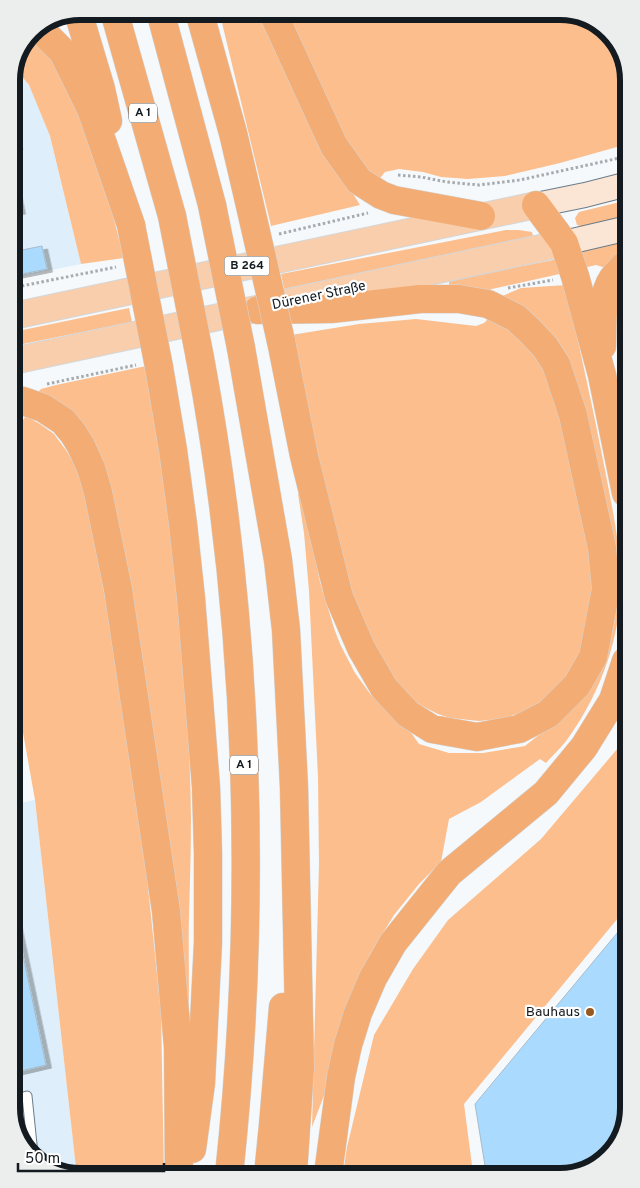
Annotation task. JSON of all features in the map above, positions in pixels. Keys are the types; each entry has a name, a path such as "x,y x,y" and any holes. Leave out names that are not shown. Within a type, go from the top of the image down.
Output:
{"highway":[{"path":"80,20 101,89 159,366 173,450 191,598 206,788 208,942 201,1083 190,1168"},
{"name":"A 1","path":"117,20 172,216 200,358 220,478 232,583 240,687 246,864 244,968 231,1168"},
{"path":"162,20 212,205 242,348 278,560 286,640 294,787 300,1067 293,1168"},
{"path":"202,20 233,133 248,197 274,310 281,341 304,456 339,597 362,648 384,688 408,714 432,729 477,737 519,729 548,714 577,685 593,657 606,590 602,548 574,415 556,364 545,347 516,318 488,304 459,299 420,298 331,309 274,310 258,310"},
{"path":"276,20 334,146 359,182 394,200 481,216"},
{"path":"43,33 62,52 91,109 131,225"},
{"path":"536,205 564,243 575,276 602,375 620,463"},
{"path":"602,375 603,311 607,292 613,279 620,271"},
{"path":"20,400 43,408 68,427 81,446 91,468 98,492 118,589 166,911 178,1047 179,1168"},
{"path":"329,1168 341,1077 348,1045 358,1013 373,978 393,943 448,873 553,786 584,747 613,700 620,679"},
{"path":"269,1168 295,876"}],"main road":[{"path":"536,205 620,186"},
{"name":"B 264","path":"20,315 536,205"},
{"name":"Dürener Straße","path":"20,360 258,310 620,230"}],"lane":[{"path":"20,1098 27,1096 32,1144"}],"path":[{"path":"270,236 369,213 377,205 390,178 396,176 421,177 479,185 520,180 620,158"},
{"path":"20,286 123,266"}],"shaded area":[{"path":"221,20 262,20 335,172 360,205 271,226"},
{"path":"284,20 564,20 576,22 597,32 608,43 619,68 620,146 505,176 468,179 441,177 423,172 399,169 385,172 377,182 351,158"},
{"path":"35,40 66,79 101,170 124,258 81,264 50,136 29,85 20,74 26,53"},
{"path":"20,74 29,85 50,136 81,264 20,276"},
{"path":"620,202 620,218 584,227 577,225 575,218 579,212"},
{"path":"506,230 532,232 533,236 284,289 281,274"},
{"path":"620,241 620,257 609,269 596,265 583,268 579,251"},
{"path":"558,259 564,273 492,289 483,293 449,287 449,280"},
{"path":"566,285 602,455 619,550 620,598 616,631 603,674 594,695 565,742 546,763 540,759 481,802 449,819 441,862 419,884 394,915 370,954 349,1001 338,1033 325,1093 312,1127 319,864 318,777 309,591 304,533 298,494 303,493 320,582 340,644 355,673 371,695 394,717 403,721 419,744 449,753 483,753 525,746 550,726 609,646 615,619 617,592 590,435 500,297 521,288"},
{"path":"129,308 132,322 20,345 20,331"},
{"path":"490,317 510,327 539,361 551,386 562,415 594,569 588,641 566,680 547,698 532,708 500,719 479,721 450,718 438,714 414,702 397,688 347,595 291,335 359,324 416,319 476,326 484,323"},
{"path":"146,366 171,534 187,703 191,817 188,1025 121,543 37,393 41,389 56,385"},
{"path":"26,416 54,434 68,453 79,473 87,503 112,634 141,820 161,1012 164,1168 76,1168 35,800 20,716 20,424"},
{"path":"620,743 620,916 464,1104 472,1168 344,1168 347,1147 374,1035 413,969 448,920 541,839"},
{"path":"35,800 76,1168 53,1162 40,1153 28,1138 21,1120 20,803"}],"building":[{"path":"42,246 47,269 20,274 20,250"},
{"name":"Bauhaus","path":"620,930 620,1108 619,1120 614,1135 605,1148 597,1156 572,1167 485,1168 475,1104"},
{"path":"20,941 46,1065 20,1071"}],"place":[{"name":"Bauhaus","path":"590,1012"}]}
